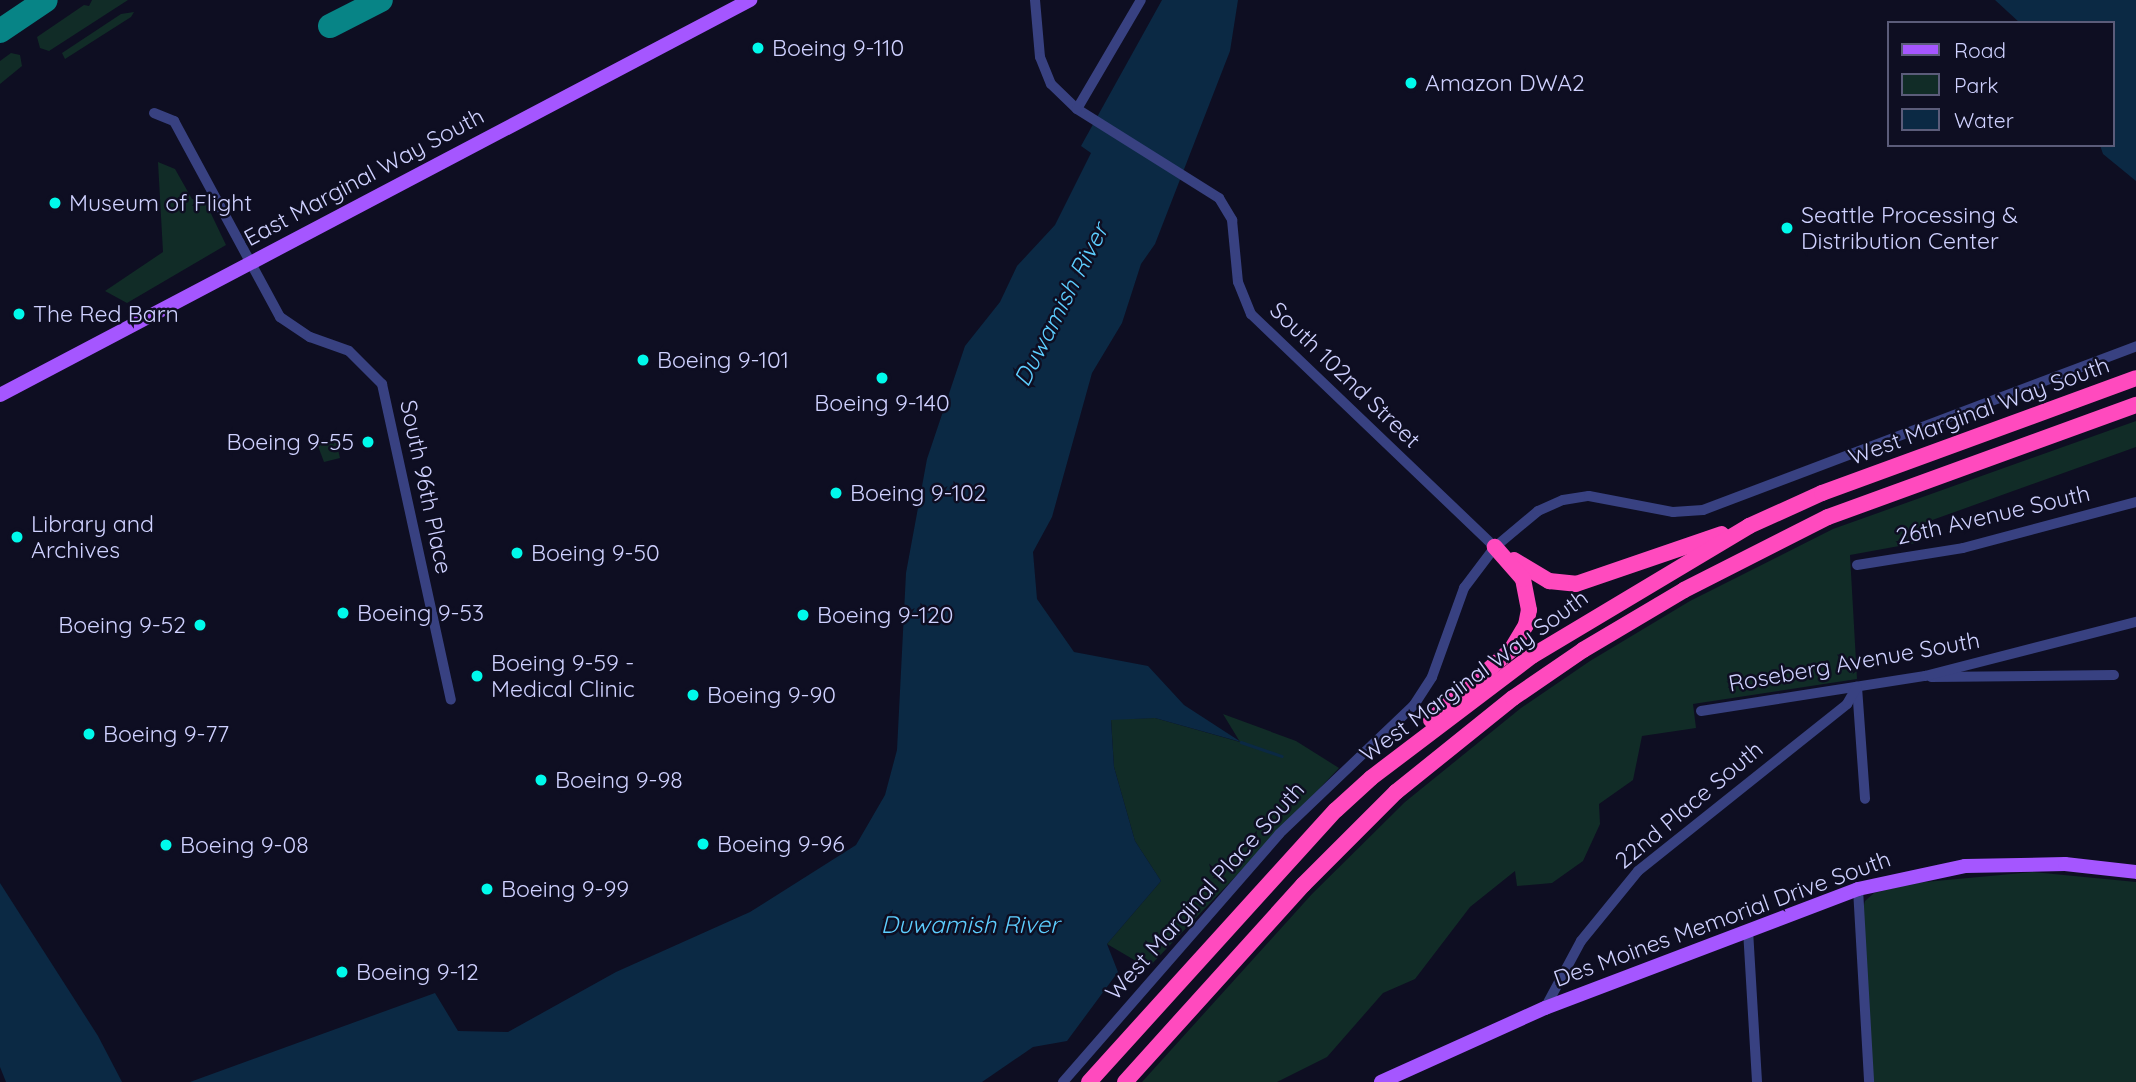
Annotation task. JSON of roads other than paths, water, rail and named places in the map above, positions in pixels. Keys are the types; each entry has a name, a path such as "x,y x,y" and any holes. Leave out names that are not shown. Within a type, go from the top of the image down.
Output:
{"highway":[{"name":"West Marginal Way South","path":"1089,1082 1295,852 1371,778 1532,656 1612,604 1749,526 1822,493 2136,378"},
{"name":"West Marginal Way South","path":"1125,1082 1303,885 1396,792 1513,698 1583,650 1684,590 1828,517 2136,405"},
{"path":"1495,547 1549,581 1576,584 1749,526"},
{"path":"1371,778 1521,637 1529,610 1523,579 1495,547"}],"main road":[{"name":"East Marginal Way South","path":"0,395 750,0"},
{"name":"Des Moines Memorial Drive South","path":"1381,1082 1545,1008 1858,889 1913,874 2006,864 2065,864 2136,873"}],"street":[{"name":"South 102nd Street","path":"1035,0 1042,66 1051,84 1077,109 1195,181 1227,209 1241,294 1260,324 1495,547"},
{"path":"1077,109 1141,0"},
{"name":"South 96th Place","path":"154,113 174,121 271,306 288,324 349,351 382,384 451,700"},
{"name":"West Marginal Place South","path":"1063,1082 1279,834 1423,693 1460,595 1495,547 1538,511 1574,497 1673,512 1717,505 2136,346"},
{"name":"26th Avenue South","path":"1857,565 1990,542 2136,502"},
{"name":"Roseberg Avenue South","path":"1701,711 1925,676 2136,622"},
{"path":"1925,676 1950,679 2114,675"},
{"path":"1857,687 1865,799"},
{"name":"22nd Place South","path":"1545,1008 1581,941 1638,871 1847,704 1857,687"},
{"path":"1858,889 1869,1082"},
{"path":"1748,930 1757,1082"}],"water":[{"name":"Duwamish River","path":"1162,0 1238,0 1230,51 1155,244 1141,264 1122,323 1092,373 1052,517 1033,552 1037,599 1074,652 1148,666 1184,705 1241,742 1155,718 1111,720 1114,767 1135,841 1161,881 1107,944 1118,972 1067,1041 1033,1047 982,1082 190,1082 435,993 458,1031 508,1032 616,972 750,912 856,845 885,795 897,750 906,573 927,459 965,346 1000,302 1017,266 1055,225 1091,153 1081,146"},
{"path":"1995,0 2136,0 2136,181 2103,154 2101,147 2115,147 2115,21 2018,21"},
{"path":"0,883 98,1036 122,1082 6,1082 0,1067"}],"waterway":[{"path":"1241,742 1282,756"}],"place":[{"name":"Boeing 9-110","path":"758,48"},
{"name":"Amazon DWA2","path":"1411,83"},
{"name":"Museum of Flight","path":"55,203"},
{"name":"Seattle Processing & Distribution Center","path":"1787,228"},
{"name":"The Red Barn","path":"19,314"},
{"name":"Boeing 9-101","path":"643,360"},
{"name":"Boeing 9-140","path":"882,378"},
{"name":"Boeing 9-55","path":"368,442"},
{"name":"Boeing 9-102","path":"836,493"},
{"name":"Library and Archives","path":"17,537"},
{"name":"Boeing 9-50","path":"517,553"},
{"name":"Boeing 9-53","path":"343,613"},
{"name":"Boeing 9-120","path":"803,615"},
{"name":"Boeing 9-52","path":"200,625"},
{"name":"Boeing 9-59 - Medical Clinic","path":"477,676"},
{"name":"Boeing 9-90","path":"693,695"},
{"name":"Boeing 9-77","path":"89,734"},
{"name":"Boeing 9-98","path":"541,780"},
{"name":"Boeing 9-96","path":"703,844"},
{"name":"Boeing 9-08","path":"166,845"},
{"name":"Boeing 9-99","path":"487,889"},
{"name":"Boeing 9-12","path":"342,972"}]}
